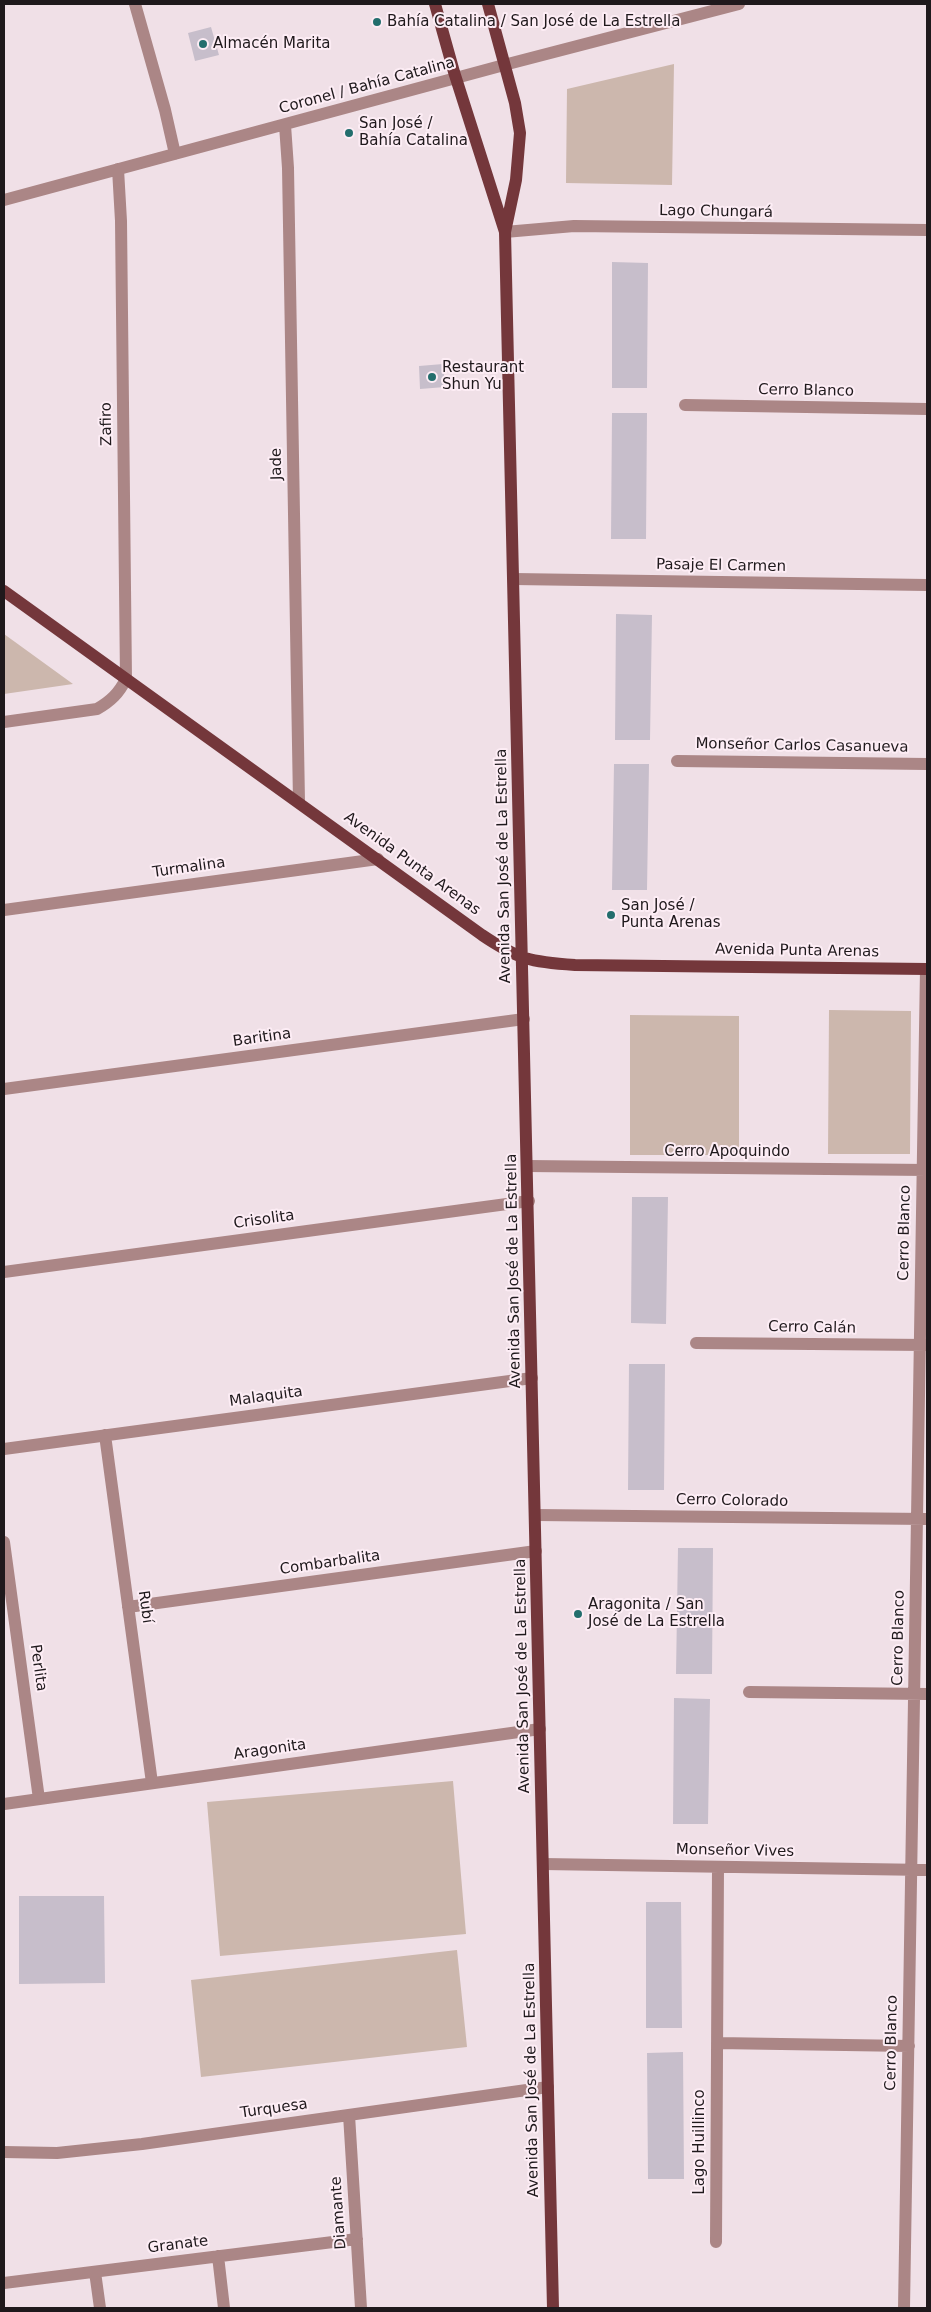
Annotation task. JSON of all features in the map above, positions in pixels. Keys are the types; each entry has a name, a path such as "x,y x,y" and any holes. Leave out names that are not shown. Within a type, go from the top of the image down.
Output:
{"main road":[{"name":"Avenida San José de La Estrella","path":"435,4 505,232"},
{"name":"Avenida San José de La Estrella","path":"488,4 515,103 520,133 516,180 505,232 553,2308"},
{"name":"Avenida Punta Arenas","path":"4,591 506,952 522,959 575,965 927,969"}],"street":[{"path":"135,4 165,110 175,154"},
{"name":"Coronel / Bahía Catalina","path":"4,200 504,65 739,4"},
{"name":"Jade","path":"285,125 288,179 299,802"},
{"name":"Zafiro","path":"118,169 122,221 126,679"},
{"name":"Lago Chungará","path":"505,232 574,226 927,230"},
{"name":"Cerro Blanco","path":"685,405 927,409"},
{"name":"Pasaje El Carmen","path":"514,579 927,585"},
{"path":"4,722 97,709 109,702 119,692 126,679"},
{"name":"Monseñor Carlos Casanueva","path":"677,761 927,764"},
{"name":"Turmalina","path":"4,910 378,859"},
{"name":"Cerro Blanco","path":"904,2308 912,1869 921,1694 927,969"},
{"name":"Baritina","path":"4,1089 524,1019"},
{"name":"Cerro Apoquindo","path":"527,1166 925,1170"},
{"name":"Crisolita","path":"4,1272 528,1201"},
{"name":"Cerro Calán","path":"696,1343 924,1345"},
{"name":"Malaquita","path":"4,1449 532,1378"},
{"name":"Rubí","path":"106,1436 152,1783"},
{"name":"Cerro Colorado","path":"536,1515 922,1519"},
{"name":"Perlita","path":"4,1542 39,1799"},
{"name":"Combarbalita","path":"128,1607 536,1551"},
{"path":"749,1692 921,1694"},
{"name":"Aragonita","path":"4,1804 540,1729"},
{"name":"Monseñor Vives","path":"543,1864 927,1870"},
{"name":"Lago Huillinco","path":"716,2242 718,1867"},
{"path":"717,2043 908,2046"},
{"name":"Turquesa","path":"4,2152 57,2153 133,2145 548,2087"},
{"name":"Diamante","path":"349,2115 361,2308"},
{"name":"Granate","path":"4,2283 357,2239"},
{"path":"218,2256 224,2308"},
{"path":"95,2272 100,2308"}],"shaded area":[{"path":"674,64 672,185 566,183 567,89"},
{"path":"4,634 73,684 4,694"},
{"path":"829,1010 911,1011 910,1154 828,1154"},
{"path":"630,1015 739,1016 739,1155 630,1155"},
{"path":"453,1781 466,1934 220,1956 207,1802"},
{"path":"457,1950 467,2047 201,2077 191,1980"}],"building":[{"name":"Almacén Marita","path":"211,27 219,55 195,61 188,33"},
{"path":"612,262 648,263 647,388 612,388"},
{"name":"Restaurant Shun Yu","path":"443,364 445,387 420,389 419,366"},
{"path":"612,413 647,413 646,539 611,539"},
{"path":"616,614 652,615 650,740 615,740"},
{"path":"614,764 649,764 647,890 612,890"},
{"path":"632,1197 668,1197 666,1324 631,1323"},
{"path":"629,1364 665,1364 664,1490 628,1490"},
{"path":"678,1548 713,1548 712,1674 676,1674"},
{"path":"674,1698 710,1699 708,1824 673,1824"},
{"path":"19,1896 104,1896 105,1983 19,1984"},
{"path":"646,1902 681,1902 682,2028 646,2028"},
{"path":"683,2052 684,2179 648,2179 647,2053"}],"place":[{"name":"Bahía Catalina / San José de La Estrella","path":"377,22"},
{"name":"Almacén Marita","path":"203,44"},
{"name":"San José / Bahía Catalina","path":"349,133"},
{"name":"Restaurant Shun Yu","path":"432,377"},
{"name":"San José / Punta Arenas","path":"611,915"},
{"name":"Aragonita / San José de La Estrella","path":"578,1614"}]}
